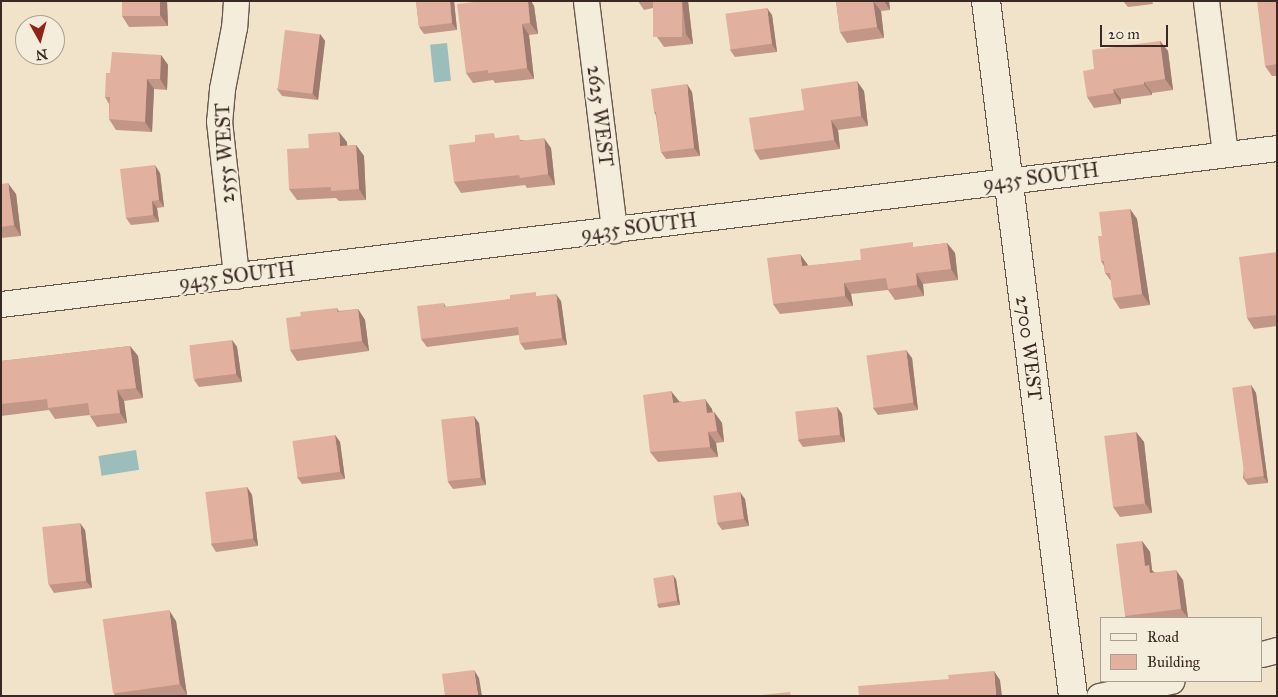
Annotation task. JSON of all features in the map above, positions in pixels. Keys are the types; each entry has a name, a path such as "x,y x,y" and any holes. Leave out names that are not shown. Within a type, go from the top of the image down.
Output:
{"main road":[{"name":"2700 WEST","path":"986,1 1072,696"}],"street":[{"name":"2555 WEST","path":"236,1 234,27 222,89 219,121 236,276"},
{"name":"2625 WEST","path":"586,1 614,230"},
{"path":"1206,1 1225,154"},
{"name":"9435 SOUTH","path":"1,304 1277,148"},
{"path":"1263,654 1277,650"},
{"path":"1099,696 1167,682"}],"water":[{"path":"447,43 451,81 434,83 430,45"},
{"path":"136,450 139,470 102,476 98,456"}],"building":[{"path":"122,1 160,1 160,16 122,16"},
{"path":"416,1 450,1 452,23 419,27"},
{"path":"483,1 528,1 530,23 522,24 527,68 488,73 488,70 466,73 457,4"},
{"path":"653,1 682,1 682,37 653,37"},
{"path":"836,1 873,1 877,27 840,32"},
{"path":"1257,1 1277,1 1277,64 1265,66"},
{"path":"767,8 772,44 730,49 725,14"},
{"path":"285,30 320,34 312,94 278,90"},
{"path":"1160,41 1165,79 1113,89 1114,93 1087,97 1083,71 1094,69 1092,50"},
{"path":"112,52 161,55 160,79 147,79 145,122 109,119 110,97 105,97 106,73 110,73"},
{"path":"857,81 861,116 831,120 834,140 754,150 749,118 804,110 801,89"},
{"path":"687,84 694,148 661,152 651,89"},
{"path":"339,132 340,146 356,145 359,189 331,191 331,187 289,189 287,149 309,148 308,134"},
{"path":"494,133 495,138 519,135 520,141 544,138 548,174 520,178 519,175 454,182 449,145 475,142 475,135"},
{"path":"155,165 159,200 152,201 153,215 126,218 120,169"},
{"path":"8,183 14,225 1,227 1,184"},
{"path":"1130,209 1142,294 1113,298 1110,273 1105,273 1104,261 1101,261 1098,236 1102,236 1099,212"},
{"path":"913,242 913,247 947,243 951,269 916,273 917,285 888,289 886,278 844,283 845,296 773,304 767,258 800,254 802,266 861,260 860,249"},
{"path":"1277,252 1277,315 1247,318 1239,257"},
{"path":"536,292 536,296 556,294 562,338 520,343 518,327 421,339 417,306 444,303 444,307 510,299 510,295"},
{"path":"337,308 337,312 358,309 362,341 290,350 286,318 301,316 300,312"},
{"path":"232,340 236,374 193,379 189,345"},
{"path":"130,346 136,388 117,390 120,413 90,416 88,403 48,408 47,399 1,404 1,361"},
{"path":"906,350 913,402 874,408 866,356"},
{"path":"1251,385 1264,476 1245,479 1232,388"},
{"path":"671,391 673,403 705,399 707,413 714,412 717,431 708,432 710,447 650,452 643,395"},
{"path":"837,407 840,435 798,439 795,411"},
{"path":"474,416 480,478 448,481 441,419"},
{"path":"1136,432 1145,503 1113,507 1104,436"},
{"path":"335,435 340,472 298,478 292,441"},
{"path":"247,487 253,539 212,544 205,492"},
{"path":"740,492 744,519 717,522 713,496"},
{"path":"80,523 86,581 48,585 42,527"},
{"path":"1142,541 1145,566 1149,565 1150,573 1176,570 1181,609 1125,616 1116,544"},
{"path":"673,575 677,601 657,604 653,578"},
{"path":"169,610 179,684 113,694 103,619"},
{"path":"474,670 478,696 445,696 442,674"},
{"path":"994,671 996,696 859,696 858,686 949,679 948,675"},
{"path":"790,692 791,696 753,696"}]}
